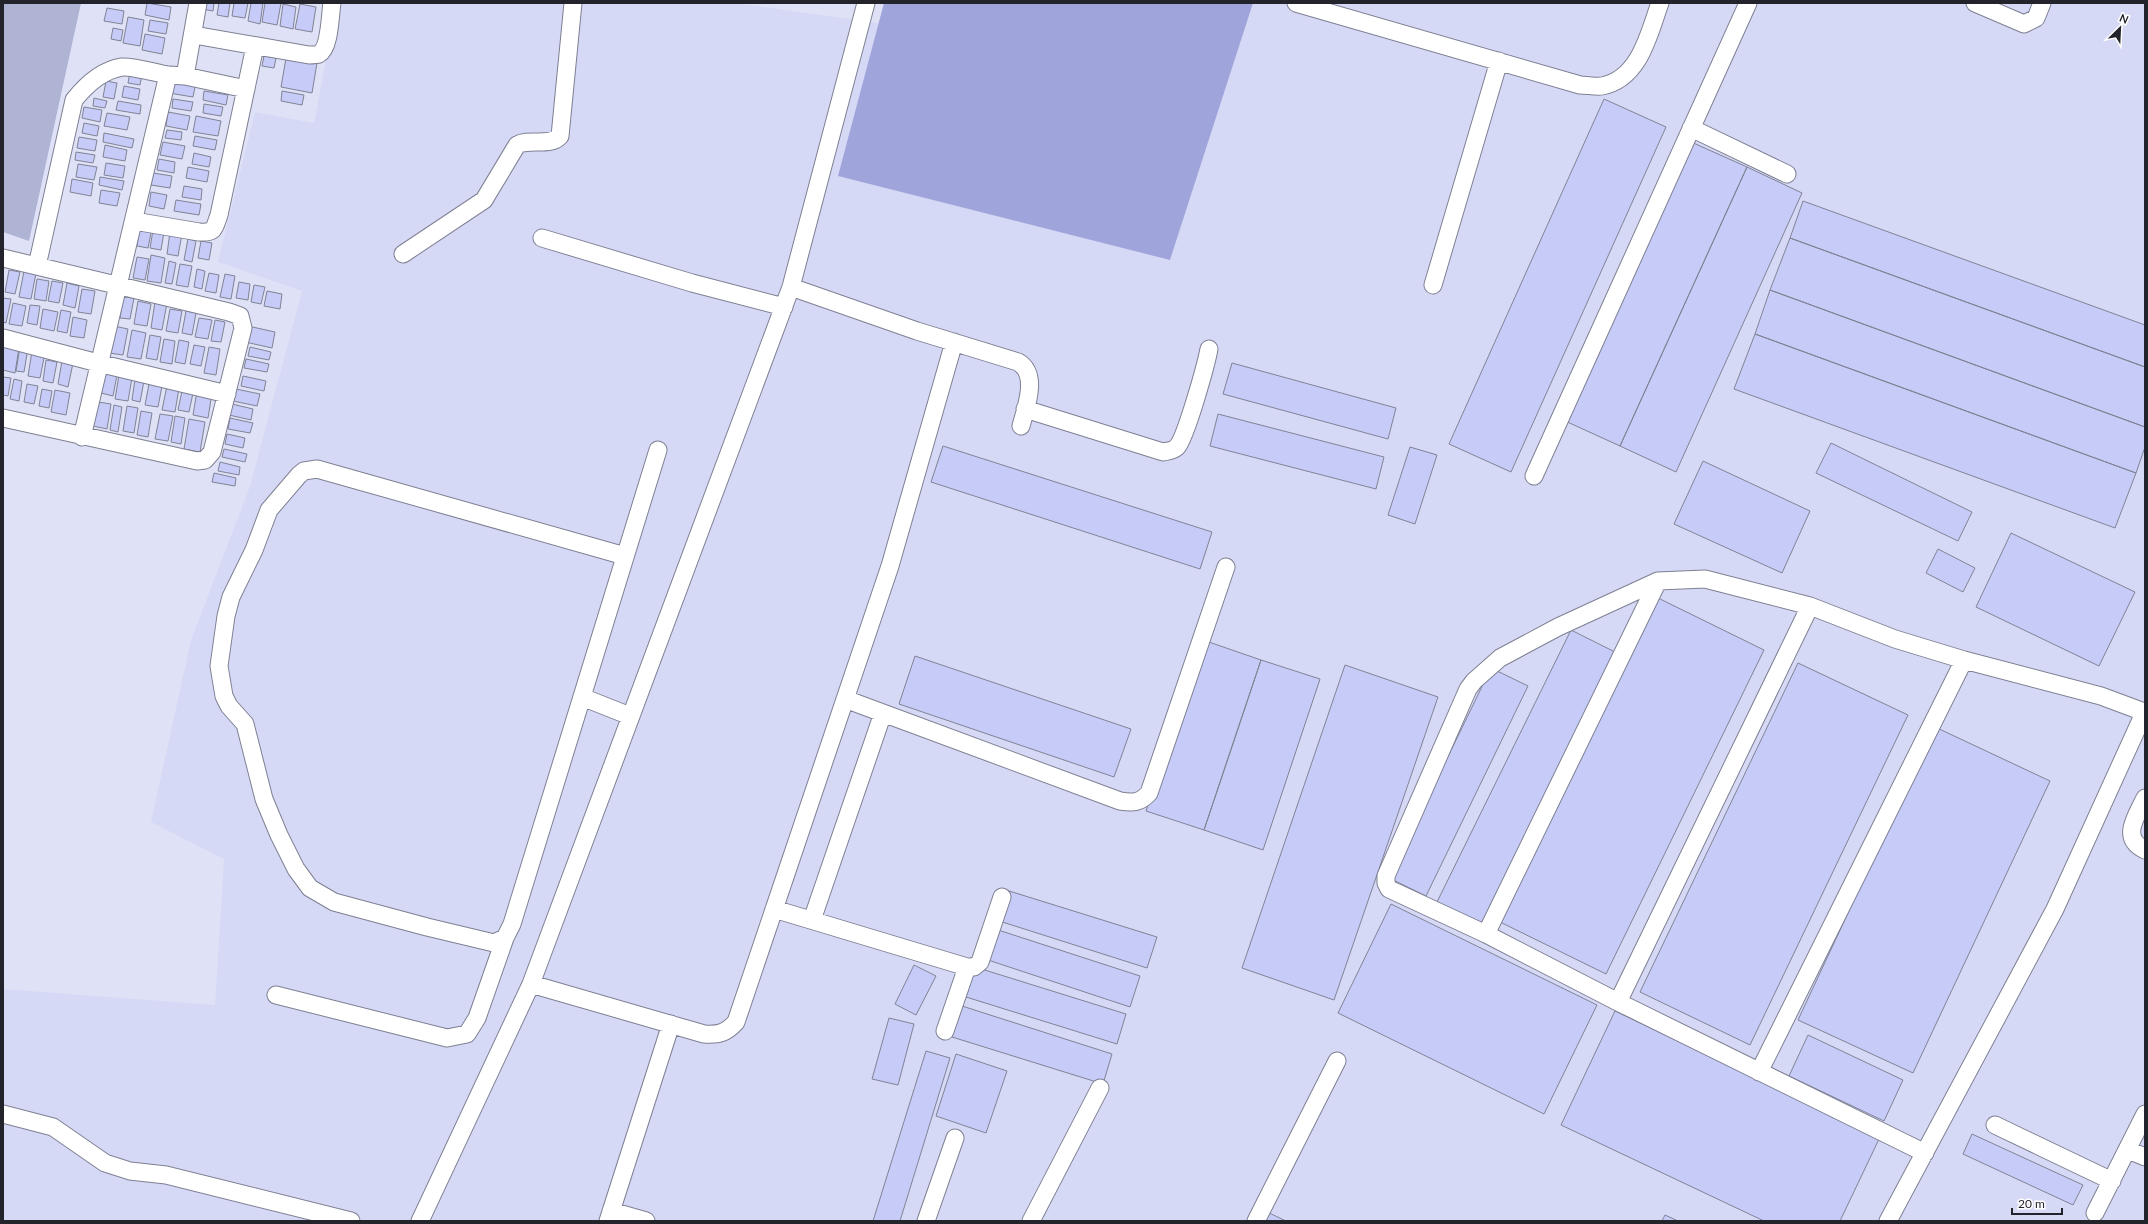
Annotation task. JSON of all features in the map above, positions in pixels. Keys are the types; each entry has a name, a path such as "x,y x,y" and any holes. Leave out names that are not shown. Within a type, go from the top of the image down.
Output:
{"street":[{"path":"185,76 194,35 198,3"},
{"path":"194,35 309,55 318,54 326,42 332,3"},
{"path":"403,254 484,200 518,146 523,142 555,140 560,136 573,3"},
{"path":"420,1221 531,984 784,307 791,287 866,3"},
{"path":"1296,3 1580,85 1602,86 1622,77 1640,57 1660,3"},
{"path":"1534,476 1748,3"},
{"path":"1975,3 2024,24 2036,18 2042,3"},
{"path":"134,221 199,232 209,233 213,230 218,215 255,46"},
{"path":"1433,285 1499,61"},
{"path":"37,266 74,100 85,86 105,74 123,67 168,75 185,76 246,89"},
{"path":"82,437 98,363 134,221 168,75"},
{"path":"1691,128 1787,174"},
{"path":"542,238 692,283 784,307"},
{"path":"3,258 240,316 244,328 212,452 205,460 197,461 82,437 3,418"},
{"path":"791,287 1018,362 1025,366 1028,372 1029,397 1021,426"},
{"path":"3,338 98,363 227,394"},
{"path":"531,984 704,1034 717,1035 728,1031 736,1022 890,566 954,342"},
{"path":"1025,409 1162,452 1170,451 1177,446 1183,433 1206,365 1209,349"},
{"path":"276,995 447,1038 467,1034 478,1018 512,924 658,450"},
{"path":"506,938 494,943 427,927 334,902 310,888 296,869 264,800 245,724 229,706 224,696 218,666 227,610 269,510 299,475 310,469 317,469 350,478 625,556"},
{"path":"845,699 1120,801 1134,803 1142,800 1149,793 1226,567"},
{"path":"1888,1221 1925,1153 2055,909 2145,712 2101,696 1964,660 1894,639 1810,606 1705,578 1658,581 1558,627 1500,658 1474,681 1468,689 1386,876 1386,883 1389,889 1486,934 1618,1002 1925,1153"},
{"path":"1486,934 1658,581"},
{"path":"1618,1002 1810,606"},
{"path":"1759,1072 1964,660"},
{"path":"582,697 630,716"},
{"path":"812,920 883,712"},
{"path":"2145,798 2132,826 2131,836 2138,846 2145,850"},
{"path":"774,909 967,967 974,967 980,962 1002,897"},
{"path":"945,1031 967,967"},
{"path":"646,1221 609,1216 671,1024"},
{"path":"1256,1221 1338,1060"},
{"path":"1031,1221 1100,1088"},
{"path":"3,1114 53,1127 105,1163 130,1171 166,1175 351,1221"},
{"path":"2095,1213 2145,1114"},
{"path":"1995,1125 2112,1181"},
{"path":"926,1221 955,1138"},
{"path":"2128,1150 2145,1157"}],"shaded area":[{"path":"3,3 81,3 29,241 3,232"},
{"path":"337,3 736,3 879,23 839,176 1170,260 1253,3 2145,3 2145,1221 3,1221 3,989 215,1005 224,859 151,822 191,640 250,486 302,291 218,262 255,112 314,123"},
{"path":"884,3 1253,3 1170,260 838,176"}],"building":[{"path":"147,3 171,7 169,20 145,15"},
{"path":"203,3 214,3 213,11 202,9"},
{"path":"219,3 230,3 228,17 217,15"},
{"path":"234,3 248,3 245,18 232,16"},
{"path":"251,3 263,3 260,24 248,21"},
{"path":"265,3 281,3 277,25 262,22"},
{"path":"283,4 296,7 293,29 280,26"},
{"path":"300,4 316,7 312,32 295,29"},
{"path":"107,8 124,11 122,24 104,21"},
{"path":"128,17 144,20 140,46 123,43"},
{"path":"150,20 168,23 166,34 148,31"},
{"path":"113,28 123,30 121,41 111,39"},
{"path":"145,34 165,38 162,54 142,50"},
{"path":"264,56 276,58 274,68 262,66"},
{"path":"286,58 317,63 312,93 281,87"},
{"path":"130,72 142,74 140,85 128,83"},
{"path":"171,78 196,82 193,97 169,93"},
{"path":"106,81 117,83 114,99 103,97"},
{"path":"124,86 140,89 138,100 122,97"},
{"path":"204,91 228,95 226,105 203,100"},
{"path":"282,91 304,95 302,105 281,101"},
{"path":"94,98 107,101 105,108 93,106"},
{"path":"173,99 193,102 191,111 172,108"},
{"path":"1604,99 1666,127 1511,472 1449,444"},
{"path":"118,101 141,105 140,114 116,110"},
{"path":"204,104 223,107 221,116 203,113"},
{"path":"84,107 102,110 100,122 82,118"},
{"path":"168,112 190,116 187,130 166,126"},
{"path":"107,113 130,117 127,130 104,126"},
{"path":"196,116 221,121 218,136 193,132"},
{"path":"84,123 99,126 97,136 82,133"},
{"path":"167,130 182,132 181,140 165,138"},
{"path":"104,133 134,139 132,148 103,142"},
{"path":"195,136 217,140 215,150 193,146"},
{"path":"79,137 97,140 95,151 77,148"},
{"path":"1689,141 1747,167 1620,446 1563,420"},
{"path":"163,142 185,146 182,159 160,155"},
{"path":"105,145 127,150 125,161 103,157"},
{"path":"76,152 95,155 93,163 75,160"},
{"path":"194,153 211,157 209,167 192,164"},
{"path":"159,159 175,162 174,173 157,170"},
{"path":"106,163 125,166 123,178 104,175"},
{"path":"78,164 97,167 94,180 76,177"},
{"path":"188,167 209,171 207,182 186,178"},
{"path":"1747,167 1802,193 1676,472 1620,446"},
{"path":"153,173 172,176 170,188 151,185"},
{"path":"100,177 124,181 122,190 99,185"},
{"path":"72,179 93,183 91,196 70,192"},
{"path":"184,186 202,189 201,200 182,197"},
{"path":"101,190 120,193 117,206 99,203"},
{"path":"151,192 167,195 164,209 149,206"},
{"path":"176,200 201,204 199,215 174,211"},
{"path":"1803,201 2145,325 2145,367 1790,238"},
{"path":"140,226 152,228 148,248 137,246"},
{"path":"153,230 164,232 161,250 150,248"},
{"path":"170,232 182,234 178,256 167,254"},
{"path":"1790,238 2145,367 2145,427 1770,290"},
{"path":"188,239 196,241 192,262 184,260"},
{"path":"201,241 212,243 209,260 198,258"},
{"path":"151,255 165,258 161,283 147,281"},
{"path":"137,257 149,259 145,280 133,278"},
{"path":"169,261 176,263 172,284 165,283"},
{"path":"180,264 192,266 188,287 176,285"},
{"path":"197,269 205,271 202,289 194,287"},
{"path":"9,270 20,272 15,294 5,292"},
{"path":"24,271 36,273 31,299 19,297"},
{"path":"209,273 219,275 216,293 205,291"},
{"path":"225,274 235,276 231,299 220,297"},
{"path":"37,279 49,281 46,301 34,299"},
{"path":"52,281 63,283 59,303 48,301"},
{"path":"239,282 250,284 248,300 236,298"},
{"path":"67,283 79,286 75,308 63,305"},
{"path":"254,285 265,287 261,304 251,302"},
{"path":"82,289 95,291 91,314 78,312"},
{"path":"1770,290 2145,427 2145,447 2136,473 1755,334"},
{"path":"267,291 282,294 280,309 264,306"},
{"path":"123,297 134,298 130,319 120,318"},
{"path":"3,298 11,299 6,323 3,322"},
{"path":"138,301 151,304 147,326 134,324"},
{"path":"155,302 167,303 162,330 151,328"},
{"path":"13,303 26,306 22,326 9,324"},
{"path":"30,305 40,306 37,325 27,323"},
{"path":"43,309 58,312 54,331 40,328"},
{"path":"170,309 182,311 178,333 166,331"},
{"path":"61,310 71,312 67,333 57,331"},
{"path":"186,311 196,313 192,335 182,333"},
{"path":"73,317 87,320 84,338 70,336"},
{"path":"199,318 212,320 208,339 195,337"},
{"path":"215,320 225,322 221,342 211,341"},
{"path":"114,326 128,329 123,355 109,353"},
{"path":"248,326 275,332 272,348 245,342"},
{"path":"132,330 146,333 141,359 127,357"},
{"path":"1755,334 2136,473 2115,528 1734,389"},
{"path":"150,335 161,337 157,360 146,358"},
{"path":"164,339 175,341 172,364 160,362"},
{"path":"179,340 189,342 185,364 175,362"},
{"path":"3,345 19,348 15,373 3,370"},
{"path":"194,345 205,347 201,366 190,364"},
{"path":"20,347 28,348 24,372 16,371"},
{"path":"209,347 220,349 216,375 204,373"},
{"path":"250,347 271,352 269,360 248,356"},
{"path":"32,351 45,353 40,378 28,376"},
{"path":"246,359 269,364 267,372 244,368"},
{"path":"46,360 57,362 53,383 43,381"},
{"path":"62,361 73,363 68,387 58,384"},
{"path":"1232,363 1396,408 1388,439 1223,394"},
{"path":"105,373 117,375 113,396 101,393"},
{"path":"119,375 132,378 128,401 115,399"},
{"path":"243,376 266,381 264,391 241,386"},
{"path":"3,377 11,378 8,396 3,395"},
{"path":"14,379 22,381 19,401 10,399"},
{"path":"135,379 144,381 140,402 132,400"},
{"path":"27,384 38,386 34,404 24,402"},
{"path":"149,384 162,386 158,407 145,405"},
{"path":"167,386 179,388 175,412 162,410"},
{"path":"42,389 52,391 49,408 39,406"},
{"path":"236,389 260,394 257,406 233,401"},
{"path":"55,390 70,393 66,415 51,412"},
{"path":"182,391 193,393 189,412 178,410"},
{"path":"197,391 212,393 208,418 193,415"},
{"path":"98,402 111,404 107,429 93,426"},
{"path":"232,404 253,409 251,420 229,415"},
{"path":"114,405 122,407 118,432 110,430"},
{"path":"127,406 138,408 134,433 123,431"},
{"path":"141,411 152,413 148,437 137,435"},
{"path":"160,414 173,416 168,441 155,439"},
{"path":"1218,414 1384,457 1376,489 1210,446"},
{"path":"175,416 185,418 181,444 171,442"},
{"path":"230,418 253,423 250,433 228,429"},
{"path":"189,419 205,422 200,452 184,449"},
{"path":"227,434 245,438 243,448 225,444"},
{"path":"1831,443 1972,512 1958,541 1816,473"},
{"path":"943,446 1212,532 1200,569 931,482"},
{"path":"1410,447 1437,455 1415,524 1388,515"},
{"path":"224,449 247,454 245,462 222,457"},
{"path":"1703,461 1810,511 1782,573 1674,524"},
{"path":"220,462 240,467 239,475 218,471"},
{"path":"214,473 236,478 235,486 212,482"},
{"path":"2011,533 2135,592 2099,666 1976,607"},
{"path":"1938,549 1975,568 1963,592 1926,573"},
{"path":"1656,597 1764,650 1606,974 1498,921"},
{"path":"1571,630 1617,653 1482,927 1436,904"},
{"path":"1203,640 1261,660 1204,830 1146,811"},
{"path":"915,656 1131,729 1114,777 899,704"},
{"path":"1261,660 1320,679 1263,850 1204,830"},
{"path":"1798,663 1908,715 1750,1045 1640,992"},
{"path":"1345,665 1438,697 1334,1000 1242,968"},
{"path":"1491,668 1528,686 1426,896 1389,878"},
{"path":"1935,727 2050,781 1913,1073 1798,1020"},
{"path":"1006,890 1157,937 1147,968 996,920"},
{"path":"1391,904 1597,1005 1544,1114 1338,1013"},
{"path":"995,929 1140,976 1130,1007 985,959"},
{"path":"914,965 936,976 916,1015 895,1004"},
{"path":"975,967 1126,1014 1117,1044 966,997"},
{"path":"962,1006 1112,1054 1103,1084 952,1037"},
{"path":"1615,1011 1880,1137 1840,1221 1764,1221 1561,1125"},
{"path":"889,1018 914,1024 898,1085 872,1079"},
{"path":"1808,1035 1903,1080 1884,1121 1789,1076"},
{"path":"926,1051 950,1058 900,1221 873,1221"},
{"path":"956,1054 1007,1071 986,1133 936,1116"},
{"path":"1972,1134 2083,1185 2073,1205 1963,1154"},
{"path":"1265,1211 1286,1221 1260,1221"},
{"path":"1665,1215 1678,1221 1662,1221"}]}
